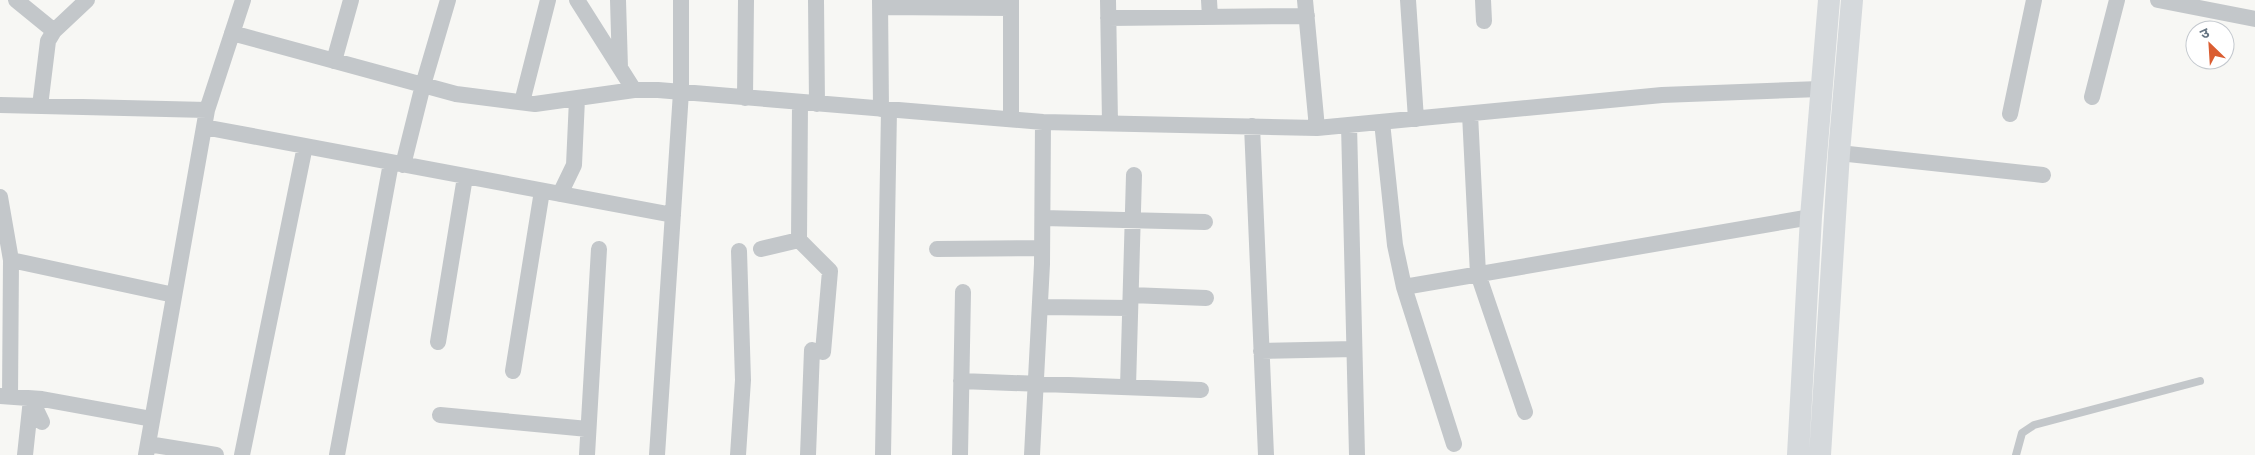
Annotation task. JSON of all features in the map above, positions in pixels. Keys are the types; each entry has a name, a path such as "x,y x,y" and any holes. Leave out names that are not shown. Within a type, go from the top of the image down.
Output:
{"main road":[{"path":"1798,455 1811,217 1820,88 1829,0"},
{"path":"1820,455 1839,153 1852,0"}],"street":[{"path":"16,0 54,31"},
{"path":"40,106 48,41 54,31 86,0"},
{"path":"216,455 147,450 207,110 244,0"},
{"path":"334,61 352,0"},
{"path":"337,455 397,164 448,0"},
{"path":"522,102 548,0"},
{"path":"577,0 634,90"},
{"path":"618,0 620,68"},
{"path":"657,455 681,92 681,0"},
{"path":"745,98 746,0"},
{"path":"816,0 817,104"},
{"path":"1108,0 1110,123"},
{"path":"1209,0 1210,17"},
{"path":"1408,0 1416,119"},
{"path":"1483,0 1484,21"},
{"path":"2010,114 2034,0"},
{"path":"2092,97 2117,0"},
{"path":"2158,0 2255,19"},
{"path":"884,455 885,109 880,3 1011,4 1011,119"},
{"path":"1108,18 1210,17 1306,8 1317,128"},
{"path":"232,33 456,94 535,104 634,90 681,92 1044,122 1317,128 1662,95 1820,88"},
{"path":"560,194 574,165 577,99"},
{"path":"800,103 799,240 830,272 818,351 808,455"},
{"path":"0,105 207,110"},
{"path":"1470,114 1478,274 1525,412"},
{"path":"1032,455 1040,307 1044,122"},
{"path":"1382,122 1395,245 1404,287 1454,444"},
{"path":"1349,125 1356,455"},
{"path":"1252,126 1266,455"},
{"path":"204,127 673,215"},
{"path":"242,455 305,146"},
{"path":"1839,153 2043,175"},
{"path":"1128,387 1134,175"},
{"path":"438,342 465,177"},
{"path":"513,372 542,191"},
{"path":"0,197 3,228 10,260 5,396 152,418"},
{"path":"1404,287 1811,217"},
{"path":"1042,218 1206,222"},
{"path":"760,249 799,240"},
{"path":"937,249 1042,248"},
{"path":"587,455 598,249"},
{"path":"738,455 743,380 739,251"},
{"path":"10,260 174,294"},
{"path":"960,455 962,292"},
{"path":"1040,307 1206,298"},
{"path":"1262,351 1354,349"},
{"path":"961,381 1201,390"},
{"path":"31,399 42,422"},
{"path":"25,455 31,399"},
{"path":"440,415 588,429"}],"lane":[{"path":"2016,455 2022,433 2034,425 2200,381"}]}
